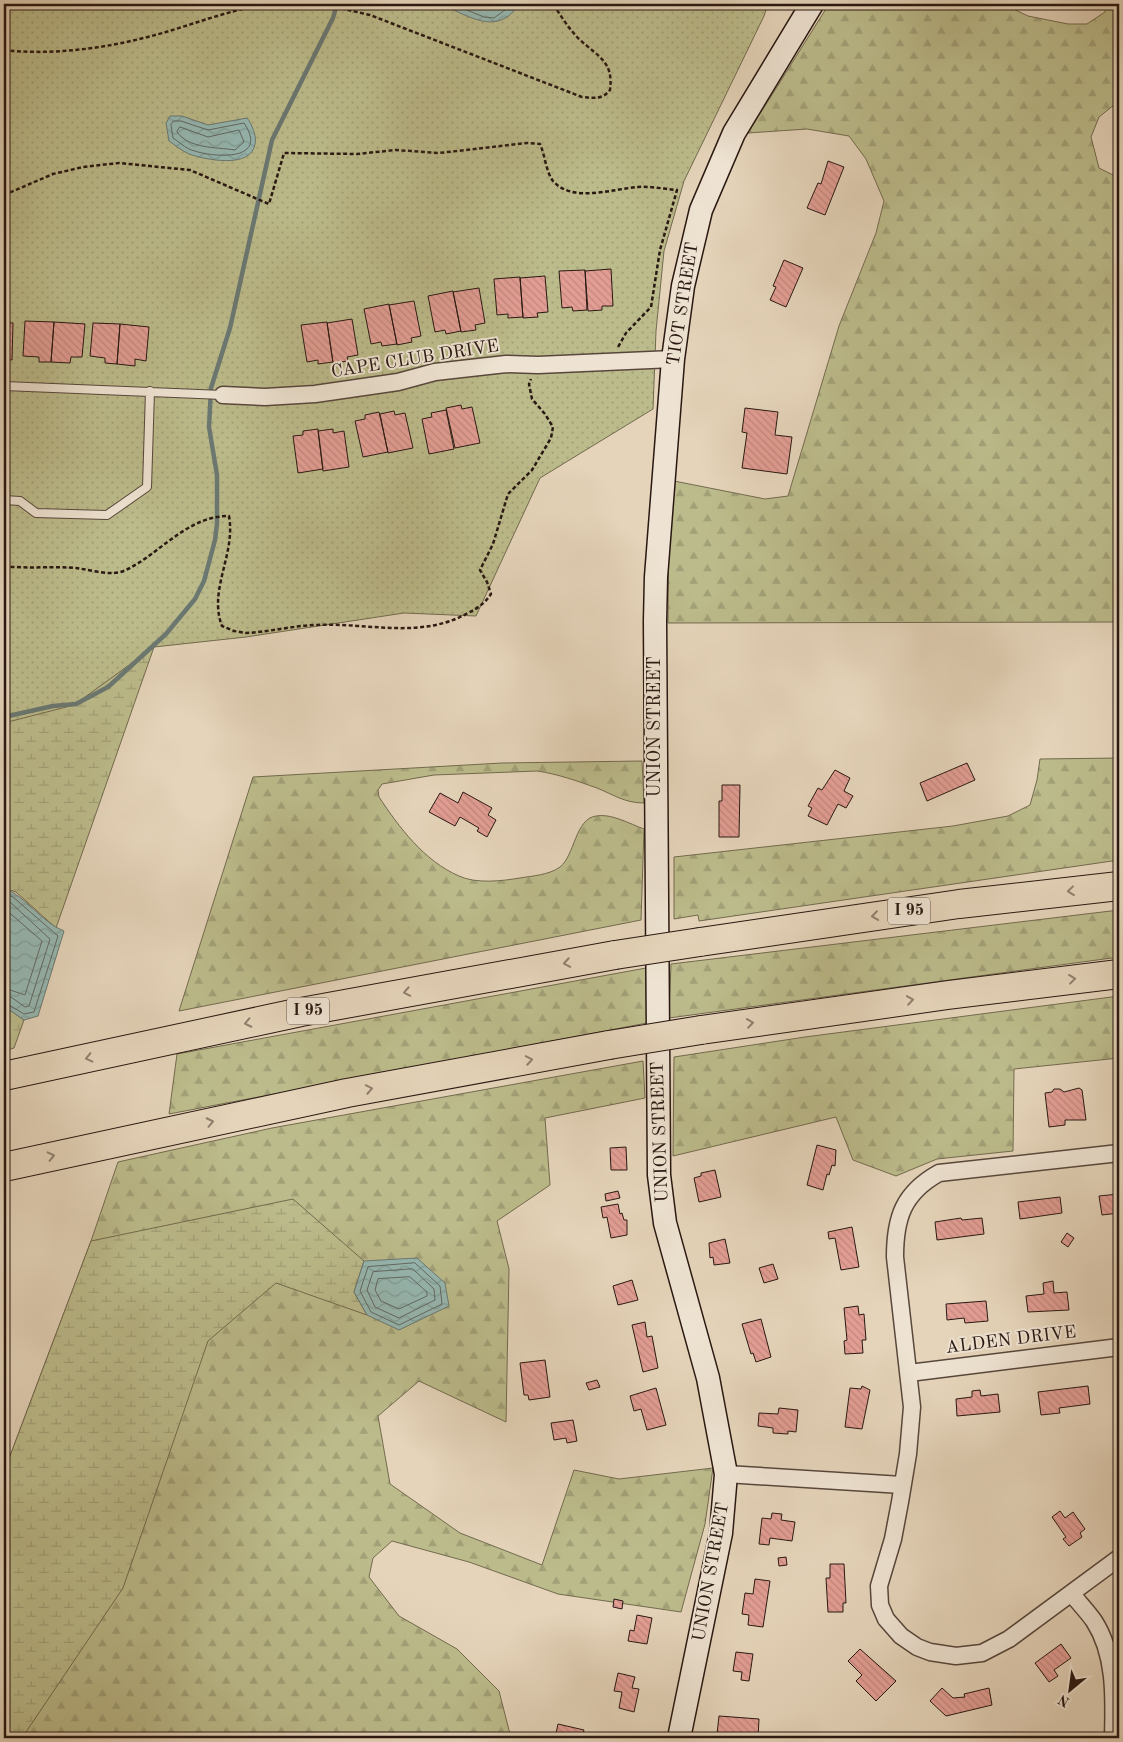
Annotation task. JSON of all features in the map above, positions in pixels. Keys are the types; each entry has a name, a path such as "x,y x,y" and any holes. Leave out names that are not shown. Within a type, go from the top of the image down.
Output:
{"highway":[{"name":"I 95","path":"4,1076 301,1012 615,955 959,904 1119,886"},
{"path":"4,1167 329,1097 609,1045 939,996 1119,974"}],"main road":[{"name":"TIOT STREET","path":"654,632 656,577 673,359 688,262 701,210 734,132 812,4"},
{"name":"UNION STREET","path":"654,632 658,1175 668,1234 708,1378 726,1474 722,1533 679,1738"}],"street":[{"name":"CAPE CLUB DRIVE","path":"223,395 265,397 315,394 398,382 435,372 506,364 538,365 673,359"},
{"path":"1119,1153 939,1173 923,1182 909,1195 895,1234 895,1257 912,1407 902,1486 892,1539 879,1586 880,1605 886,1619 901,1636 917,1647 930,1652 956,1656 982,1653 1009,1639 1119,1558"},
{"name":"ALDEN DRIVE","path":"908,1373 1119,1347"},
{"path":"726,1474 902,1486"},
{"path":"1072,1594 1094,1621 1110,1660 1114,1708 1113,1738"}],"lane":[{"path":"4,386 223,395"},
{"path":"4,500 20,502 36,513 107,515 147,487 150,391"}],"path":[{"path":"4,50 48,52 94,47 142,38 265,4"},
{"path":"322,4 370,15 582,97 595,99 605,96 610,90 610,71 597,52 575,34 553,4"},
{"path":"4,195 53,174 83,167 119,163 190,170 269,204 284,153 357,154 396,150 439,153 527,143 540,144 545,154 551,179 562,190 588,194 640,187 677,190 660,250 650,307 626,334 610,361"},
{"path":"4,566 24,569 75,568 106,573 124,571 158,551 185,528 211,518 229,516 231,528 229,546 218,595 218,615 222,626 234,632 267,632 316,624 427,628 445,625 486,602 491,594 480,570 493,544 508,494 532,470 551,438 553,427 532,399 529,384 538,365"}],"green space":[{"path":"4,4 768,4 764,16 684,181 664,251 656,331 653,409 540,478 476,616 404,613 246,637 154,647 76,704 4,751"},
{"path":"829,4 1003,4 1028,16 1068,24 1087,24 1105,12 1106,4 1119,4 1119,101 1099,117 1091,137 1099,168 1119,178 1119,622 668,623 669,480 765,499 788,496 839,326 876,233 884,201 866,159 849,136 807,129 748,133"},
{"path":"154,647 56,928 16,892 4,888 4,723 74,705"},
{"path":"1119,758 1119,860 699,921 698,915 674,919 674,857 953,826 1008,816 1030,805 1037,780 1040,759"},
{"path":"642,761 644,803 625,800 575,780 537,771 434,775 382,784 378,790 379,797 413,842 446,870 466,879 505,880 540,875 556,870 565,861 579,830 589,819 596,816 614,817 644,829 641,920 179,1011 253,777 502,763"},
{"path":"1119,910 1119,957 669,1018 671,964"},
{"path":"646,968 647,1023 169,1114 177,1054"},
{"path":"1119,996 1119,1058 1014,1069 1013,1151 937,1159 896,1176 853,1160 836,1117 673,1156 674,1057 805,1037"},
{"path":"4,1006 24,1020 14,1048 4,1051"},
{"path":"643,1061 645,1098 545,1118 550,1185 497,1221 509,1269 506,1422 419,1381 378,1416 390,1484 460,1533 542,1565 574,1470 619,1479 713,1468 705,1524 681,1612 558,1594 469,1562 392,1541 373,1558 369,1577 399,1616 457,1649 499,1691 511,1738 4,1738 4,1472 91,1241 118,1162 272,1128"},
{"path":"293,1199 364,1261 354,1292 367,1315 276,1283 208,1341 123,1588 22,1738 4,1738 4,1472 91,1241"}],"water":[{"path":"440,4 519,4 501,20 492,22 472,18"},
{"path":"170,116 182,116 208,125 247,118 254,131 255,144 252,152 237,160 227,161 189,154 169,141 166,123"},
{"path":"4,888 20,897 48,922 64,931 38,1016 24,1020 4,1006"},
{"path":"417,1258 445,1283 449,1306 399,1330 367,1315 354,1292 364,1261"}],"building":[{"path":"828,161 844,167 825,215 807,208 818,183 821,184"},
{"path":"784,260 803,268 786,307 770,300 776,287 773,286"},
{"path":"611,269 613,306 602,306 602,310 588,311 585,271"},
{"path":"585,270 587,310 573,311 572,307 562,308 559,271"},
{"path":"545,276 548,312 537,313 538,317 523,318 520,278"},
{"path":"520,277 523,317 508,318 508,314 497,315 494,279"},
{"path":"479,288 485,323 475,325 476,330 461,332 453,292"},
{"path":"453,291 461,331 446,334 445,330 435,332 428,296"},
{"path":"414,301 421,336 411,338 412,342 397,345 389,305"},
{"path":"389,304 397,344 382,346 381,342 371,344 364,309"},
{"path":"352,319 358,355 347,357 348,361 333,363 327,323"},
{"path":"25,321 54,322 51,362 39,362 39,357 23,356"},
{"path":"54,322 85,324 82,357 71,357 70,363 51,362"},
{"path":"327,322 333,362 318,364 318,360 307,362 301,325"},
{"path":"4,323 13,323 12,360 4,359"},
{"path":"93,323 120,324 117,364 105,363 105,358 90,356"},
{"path":"120,324 149,327 146,361 135,359 135,366 117,364"},
{"path":"461,405 462,409 472,407 480,443 455,448 446,408"},
{"path":"745,408 778,412 775,435 792,437 787,474 742,468 747,433 742,432"},
{"path":"446,410 454,449 429,454 422,419 432,417 431,413"},
{"path":"394,411 395,415 405,413 413,448 388,453 380,414"},
{"path":"379,412 388,452 363,457 355,421 365,419 365,415"},
{"path":"318,429 323,469 298,473 293,436 303,435 303,431"},
{"path":"333,429 333,433 344,431 349,467 323,471 318,431"},
{"path":"967,763 975,780 927,801 920,783"},
{"path":"835,770 850,778 844,791 853,796 846,808 838,804 827,825 808,816 812,808 808,806 818,788 822,790"},
{"path":"722,785 740,785 739,837 719,837 719,801 722,801"},
{"path":"463,792 492,808 488,815 496,820 487,837 477,831 479,828 460,817 455,826 429,812 440,793 458,803"},
{"path":"1079,1088 1082,1090 1086,1120 1065,1120 1065,1125 1049,1127 1045,1093 1052,1092 1054,1089 1060,1089 1064,1092"},
{"path":"817,1145 836,1150 835,1166 832,1165 829,1175 827,1174 823,1190 807,1185"},
{"path":"626,1147 627,1170 611,1170 610,1148"},
{"path":"715,1170 721,1197 699,1202 694,1178 701,1176 701,1173"},
{"path":"618,1191 620,1198 606,1201 605,1194"},
{"path":"1119,1194 1119,1213 1102,1215 1099,1196"},
{"path":"1060,1197 1062,1213 1020,1219 1018,1202"},
{"path":"618,1204 620,1214 622,1213 624,1220 627,1220 627,1235 611,1238 607,1217 603,1218 601,1207"},
{"path":"961,1218 962,1220 982,1218 984,1234 937,1240 935,1222"},
{"path":"852,1227 859,1267 841,1270 835,1238 829,1239 828,1232"},
{"path":"1067,1233 1074,1238 1068,1247 1061,1242"},
{"path":"725,1239 730,1263 714,1265 713,1257 710,1258 709,1243"},
{"path":"773,1264 778,1279 764,1283 759,1268"},
{"path":"632,1280 638,1300 618,1305 613,1286"},
{"path":"1053,1281 1054,1293 1067,1292 1069,1310 1028,1312 1026,1296 1044,1294 1043,1283"},
{"path":"986,1301 988,1321 965,1323 964,1318 947,1320 946,1304"},
{"path":"858,1306 859,1315 864,1314 866,1340 862,1340 863,1353 845,1354 844,1341 847,1340 844,1308"},
{"path":"761,1319 771,1357 756,1362 753,1353 751,1354 742,1324"},
{"path":"645,1322 647,1337 652,1336 658,1368 643,1372 632,1325"},
{"path":"545,1360 550,1397 529,1400 528,1395 524,1395 520,1363"},
{"path":"597,1380 600,1387 589,1390 586,1383"},
{"path":"862,1386 870,1390 862,1429 845,1427 850,1388 861,1389"},
{"path":"1088,1386 1090,1404 1059,1408 1060,1413 1041,1415 1038,1392"},
{"path":"656,1388 666,1425 647,1430 641,1409 634,1411 630,1396"},
{"path":"980,1390 981,1396 998,1394 1000,1412 957,1416 956,1399 972,1397 972,1391"},
{"path":"779,1408 798,1410 796,1432 788,1431 788,1434 773,1433 773,1428 758,1426 759,1413 778,1414"},
{"path":"573,1420 577,1441 567,1443 566,1438 554,1440 551,1423"},
{"path":"1060,1511 1065,1518 1073,1512 1085,1529 1080,1533 1082,1537 1069,1546 1063,1539 1066,1537 1052,1517"},
{"path":"772,1513 782,1514 781,1520 795,1522 792,1541 770,1538 769,1545 759,1544 762,1518 771,1519"},
{"path":"786,1557 787,1565 779,1566 778,1558"},
{"path":"830,1564 844,1564 846,1603 843,1603 843,1612 828,1612 826,1578 830,1578"},
{"path":"755,1579 770,1581 763,1627 748,1625 749,1615 742,1614 745,1593 753,1594"},
{"path":"614,1599 623,1601 622,1609 613,1607"},
{"path":"637,1615 652,1618 647,1644 628,1641 630,1630 634,1631"},
{"path":"1061,1644 1071,1658 1054,1670 1058,1676 1049,1682 1035,1663"},
{"path":"860,1649 896,1681 876,1701 856,1681 862,1675 848,1661"},
{"path":"736,1652 753,1654 749,1681 741,1680 742,1672 733,1671"},
{"path":"618,1673 635,1677 632,1688 639,1689 634,1712 619,1708 622,1692 614,1691"},
{"path":"942,1688 953,1698 965,1697 964,1694 989,1688 992,1705 946,1716 930,1701"},
{"path":"719,1716 759,1719 758,1738 717,1734"},
{"path":"558,1724 584,1730 582,1738 555,1738"}],"waterway":[{"path":"4,717 53,706 76,704 108,687 166,634 195,599 204,581 215,540 217,524 217,475 209,427 211,388 230,328 272,140 333,18 337,4"}]}
